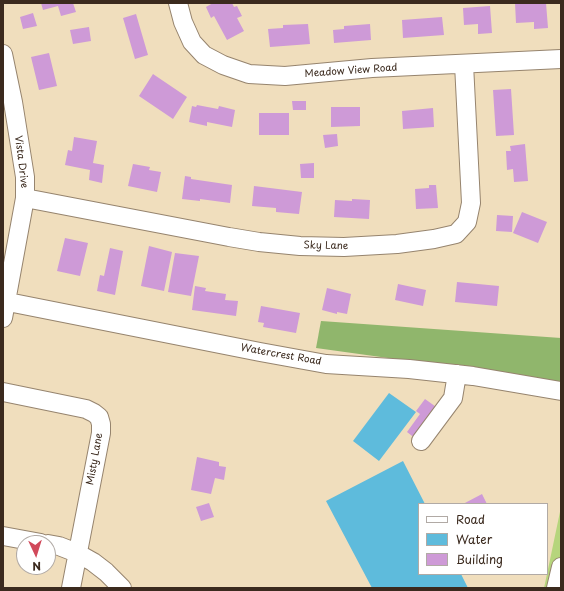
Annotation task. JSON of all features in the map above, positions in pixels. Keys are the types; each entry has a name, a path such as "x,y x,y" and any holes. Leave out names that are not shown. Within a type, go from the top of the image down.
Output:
{"street":[{"name":"Meadow View Road","path":"178,3 183,22 192,42 204,55 222,65 249,74 285,76 372,68 561,59"},
{"name":"Vista Drive","path":"3,54 13,102 25,177 25,198 4,307"},
{"name":"Sky Lane","path":"25,198 229,237 259,242 293,245 344,247 397,244 434,239 456,234 467,222 471,203 464,64"},
{"name":"Watercrest Road","path":"4,307 326,364 409,369 457,374 560,392"},
{"path":"421,441 452,398 457,374"},
{"name":"Misty Lane","path":"3,392 86,409 99,417 101,433 77,553"},
{"path":"3,536 16,538"},
{"path":"56,545 77,553 102,569 122,588"},
{"path":"71,588 77,553"},
{"path":"556,588 561,566"}],"green space":[{"path":"321,321 561,338 561,382 316,348"},
{"path":"561,507 561,588 544,588 548,575"}],"water":[{"path":"389,393 416,412 379,461 353,441"},
{"path":"403,461 424,503 418,503 418,575 462,575 468,588 372,588 326,501"}],"building":[{"path":"41,3 73,3 76,12 61,16 58,6 43,10"},
{"path":"213,3 232,3 234,7 237,6 242,16 237,18 244,31 227,40 214,16 211,18 206,7"},
{"path":"515,3 546,3 548,28 534,29 534,22 516,23"},
{"path":"490,6 492,33 478,34 478,24 464,25 463,8"},
{"path":"33,13 37,26 23,29 20,17"},
{"path":"136,14 148,55 135,59 123,18"},
{"path":"442,17 444,35 403,38 402,20"},
{"path":"308,24 310,44 270,47 268,29 283,28 283,25"},
{"path":"370,24 371,40 334,43 333,30 344,29 344,26"},
{"path":"89,27 91,41 73,44 70,30"},
{"path":"49,53 57,86 39,90 31,57"},
{"path":"153,74 187,97 173,119 139,96"},
{"path":"511,89 514,135 496,136 493,90"},
{"path":"292,101 306,101 306,110 293,110"},
{"path":"197,105 218,109 219,106 235,110 232,127 207,122 207,126 189,122 192,106 196,107"},
{"path":"331,107 360,107 360,126 331,127"},
{"path":"433,108 434,127 403,129 402,111"},
{"path":"259,113 289,113 289,135 259,135"},
{"path":"337,134 338,146 325,148 323,135"},
{"path":"74,137 97,141 93,163 104,165 102,183 89,180 90,170 65,165 68,150 72,151"},
{"path":"525,144 528,181 514,182 513,169 507,170 506,151 511,151 510,146"},
{"path":"314,163 314,178 301,178 300,164"},
{"path":"133,164 150,167 149,170 161,172 157,192 128,186"},
{"path":"185,176 191,177 191,179 232,185 230,203 200,199 200,201 182,199"},
{"path":"429,185 436,185 438,208 416,209 415,189 429,188"},
{"path":"254,186 302,192 299,214 276,212 276,208 252,206"},
{"path":"352,199 370,200 369,219 334,217 335,200 352,201"},
{"path":"522,212 547,222 538,243 513,233"},
{"path":"497,215 513,216 512,232 496,231"},
{"path":"65,238 88,243 80,276 57,271"},
{"path":"149,246 172,252 164,291 141,286"},
{"path":"110,248 123,251 115,295 97,291 100,275 104,276"},
{"path":"175,253 199,256 191,296 168,292"},
{"path":"457,282 499,286 497,306 455,302"},
{"path":"398,284 426,290 423,306 395,300"},
{"path":"195,286 206,288 205,291 226,294 225,300 238,301 236,316 192,310"},
{"path":"327,288 351,294 347,314 337,312 337,314 322,310"},
{"path":"261,306 300,313 296,333 263,327 264,323 258,322"},
{"path":"425,399 439,409 416,439 407,432 420,414 416,411"},
{"path":"197,457 219,462 219,466 226,467 224,480 215,478 211,494 191,490"},
{"path":"482,494 486,503 465,503"},
{"path":"209,503 214,517 201,521 196,507"}]}
